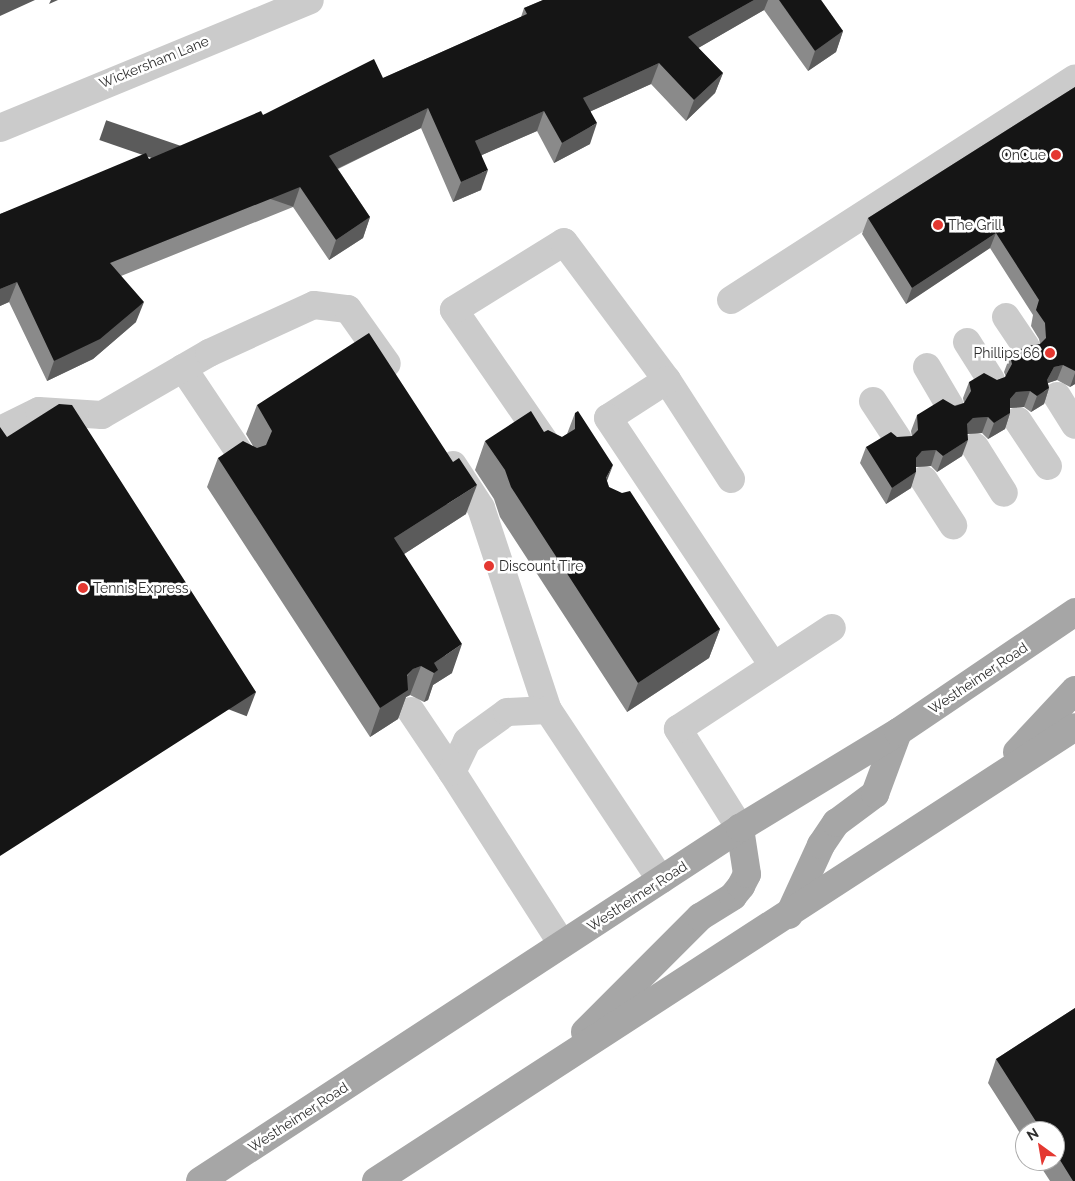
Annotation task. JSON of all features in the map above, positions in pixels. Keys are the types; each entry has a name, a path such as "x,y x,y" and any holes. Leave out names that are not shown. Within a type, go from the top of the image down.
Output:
{"main road":[{"name":"Westheimer Road","path":"200,1181 740,828 898,732 1075,612"},
{"path":"989,782 1075,690"},
{"path":"376,1181 789,915 1075,727"},
{"path":"789,915 826,838 836,823 875,794 898,732"},
{"path":"547,1070 700,917 733,896 741,886 747,874 740,828"}],"street":[{"name":"Wickersham Lane","path":"0,128 310,0"},
{"path":"731,300 1075,78"},
{"path":"551,451 454,310 564,242 667,380 731,479"},
{"path":"0,430 39,411 102,415 208,353 314,305 348,309 400,384"},
{"path":"1006,317 1026,347"},
{"path":"967,342 991,380"},
{"path":"927,367 950,406"},
{"path":"183,368 246,462"},
{"path":"667,380 608,418 773,665"},
{"path":"1057,396 1075,425"},
{"path":"873,401 898,439"},
{"path":"1018,420 1048,466"},
{"path":"438,442 481,508 548,710 661,880"},
{"path":"975,447 1004,493"},
{"path":"924,480 953,525"},
{"path":"626,497 650,482"},
{"path":"740,828 678,730 773,665 832,628"},
{"path":"411,710 562,944"},
{"path":"452,772 467,741 507,712 548,710"}],"building":[{"path":"543,0 754,0 688,37 723,73 694,100 659,63 583,98 597,123 562,143 544,111 475,141 488,170 461,182 428,108 329,156 370,217 336,240 300,187 110,263 144,302 100,339 54,361 17,282 0,289 0,214 146,153 149,159 261,111 263,115 374,59 383,78 527,14 524,8"},
{"path":"779,0 821,0 843,31 815,51"},
{"path":"1075,87 1075,371 1063,365 1054,367 1047,380 1049,388 1037,396 1030,391 1016,392 1010,399 1010,413 994,423 988,417 973,418 967,424 968,440 943,456 936,450 922,451 916,458 916,472 892,488 866,447 891,432 897,437 912,436 918,430 917,415 943,399 955,406 964,403 971,391 969,382 984,373 997,380 1005,377 1012,364 1010,356 1026,346 1040,344 1046,338 1045,323 1036,310 1039,300 996,233 912,288 868,218"},
{"path":"369,333 453,462 459,458 477,485 394,538 462,644 434,663 438,670 434,673 421,666 413,669 407,675 408,690 380,708 218,458 243,441 257,448 266,445 272,431 257,405"},
{"name":"Tennis Express","path":"59,404 72,405 256,692 0,856 0,427 7,437"},
{"path":"531,411 544,432 548,430 562,437 575,429 575,413 578,411 613,465 606,478 609,487 622,493 630,491 720,629 638,683 511,487 505,470 485,441"},
{"path":"1075,1008 1075,1181 1073,1181 1065,1168 1065,1121 1036,1121 996,1059"}],"place":[{"name":"OnCue","path":"1056,155"},
{"name":"The Grill","path":"938,225"},
{"name":"Phillips 66","path":"1050,353"},
{"name":"Discount Tire","path":"489,566"},
{"name":"Tennis Express","path":"83,588"}]}
